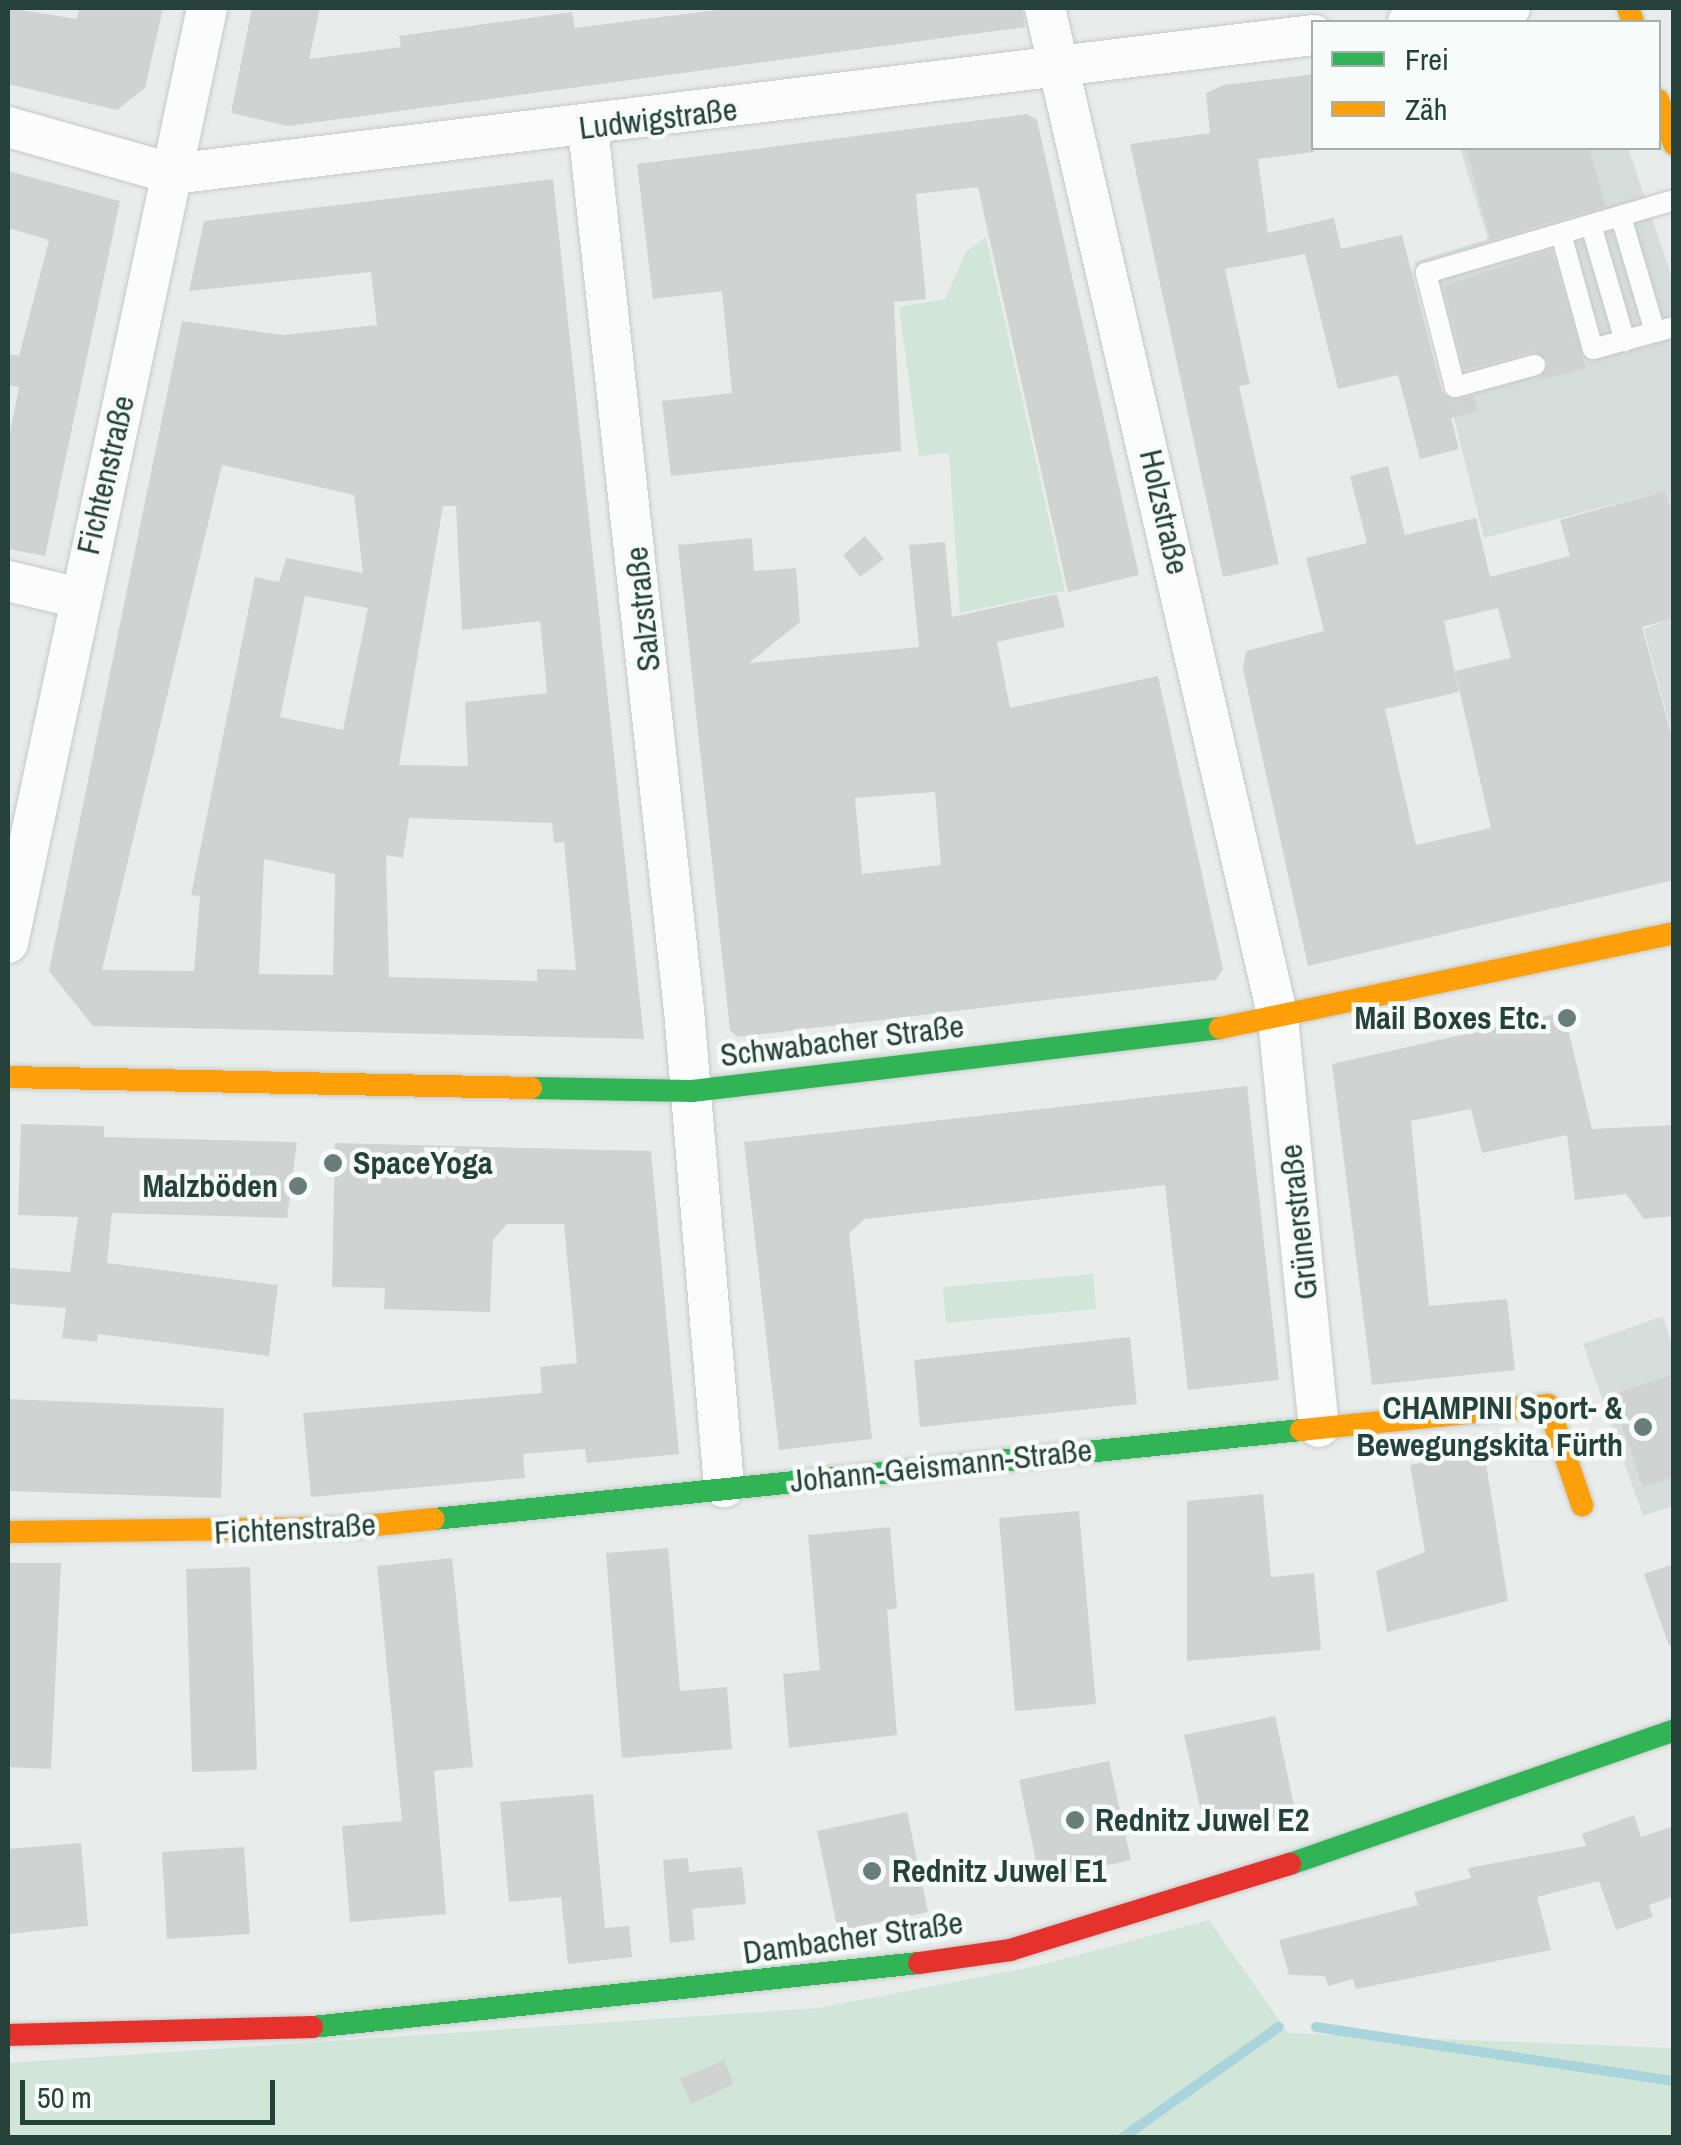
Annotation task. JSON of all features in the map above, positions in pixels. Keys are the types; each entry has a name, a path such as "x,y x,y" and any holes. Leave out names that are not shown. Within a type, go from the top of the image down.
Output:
{"street":[{"name":"Fichtenstraße","path":"8,942 207,8"},
{"name":"Holzstraße","path":"1045,8 1278,1018"},
{"path":"1423,20 1510,8"},
{"name":"Ludwigstraße","path":"8,127 174,174 588,128 1311,35"},
{"path":"1661,108 1674,144"},
{"name":"Salzstraße","path":"588,128 692,1091"},
{"path":"8,581 79,598"},
{"name":"Schwabacher Straße","path":"8,1077 692,1091 1278,1018 1674,933"},
{"name":"Grünerstraße","path":"1278,1018 1319,1427"},
{"path":"692,1091 724,1488"},
{"path":"1319,1427 1548,1406 1582,1505"},
{"name":"Johann-Geismann-Straße","path":"580,1504 1319,1427"},
{"name":"Fichtenstraße","path":"8,1532 347,1528 580,1504"},
{"name":"Dambacher Straße","path":"8,2034 238,2034 802,1980 1010,1950 1229,1884 1674,1730"}],"lane":[{"path":"1535,365 1456,387 1426,272 1674,200"},
{"path":"1561,234 1587,350 1624,341 1664,329 1621,217"},
{"path":"1591,225 1624,341"}],"shaded area":[{"path":"1461,150 1629,150 1673,280 1673,521 1665,491 1484,538 1415,262 1488,239"},
{"path":"1673,618 1673,738 1644,629"},
{"name":"CHAMPINI Sport- & Bewegungskita Fürth","path":"1663,1316 1673,1348 1673,1506 1643,1516 1583,1344"}],"green space":[{"path":"986,237 1065,591 960,613 949,453 919,456 899,307 945,299 966,252"},
{"path":"1093,1274 1096,1309 946,1323 943,1287"},
{"path":"1209,1920 1288,2033 1673,2048 1673,2137 8,2138 8,2063 818,2008 1037,1966"}],"building":[{"path":"8,8 77,19 79,8 163,8 145,88 117,110 8,84"},
{"path":"252,8 320,8 309,59 401,47 399,36 572,12 575,28 732,8 1022,8 1025,27 288,126 231,113"},
{"path":"1311,74 1314,152 1258,159 1268,233 1334,218 1341,249 1402,235 1442,391 1452,400 1473,396 1478,411 1451,418 1459,449 1420,459 1398,375 1338,389 1305,254 1225,269 1250,384 1239,386 1279,564 1223,577 1130,144 1210,133 1206,93 1224,85"},
{"path":"1027,114 1037,120 1139,575 1068,592 978,187 916,194 926,299 894,302 901,451 671,476 662,401 732,393 722,291 653,299 637,164"},
{"path":"1467,150 1590,150 1606,206 1490,240"},
{"path":"8,171 120,201 45,556 8,549 8,443 19,387 8,385 8,354 19,356 49,240 8,228"},
{"path":"553,179 644,1039 93,1026 49,971 182,321 284,335 377,325 371,272 189,291 204,221","holes":["222,465 354,495 363,573 286,558 279,582 255,577 191,895 200,896 194,971 102,970","443,506 456,506 462,630 540,621 547,693 465,702 468,766 399,765","305,596 368,608 343,730 280,717","409,818 552,823 554,843 564,842 576,970 537,969 537,981 389,977 386,855 403,858","264,859 335,874 333,975 259,974"]},
{"path":"1551,250 1586,368 1539,380 1548,362 1532,352 1465,370 1444,286"},
{"path":"1388,466 1405,535 1476,518 1490,577 1570,556 1560,520 1665,491 1674,521 1674,618 1642,627 1674,745 1674,880 1308,966 1243,669 1246,651 1324,631 1306,558 1367,543 1350,476","holes":["1498,608 1511,658 1455,671 1491,828 1416,845 1385,709 1459,692 1444,621"]},
{"path":"865,536 884,559 860,577 843,555"},
{"path":"752,538 754,571 796,568 800,622 749,663 919,647 909,545 945,542 952,617 1057,594 1065,627 997,642 1010,708 1158,676 1223,969 1216,980 738,1037 730,1030 678,545","holes":["935,792 941,865 862,874 855,798"]},
{"path":"1564,1012 1592,1129 1674,1125 1674,1216 1644,1219 1626,1194 1575,1200 1567,1135 1482,1153 1471,1109 1411,1121 1429,1306 1507,1299 1515,1370 1372,1385 1332,1064"},
{"path":"1247,1086 1279,1380 1188,1390 1165,1185 865,1219 849,1233 872,1439 779,1450 744,1142"},
{"path":"21,1124 104,1126 104,1137 297,1142 287,1218 112,1213 107,1263 278,1285 269,1356 98,1334 97,1342 62,1338 66,1308 8,1304 8,1268 70,1272 78,1217 18,1215"},
{"path":"335,1143 651,1151 679,1454 587,1463 585,1449 523,1454 525,1478 311,1497 303,1413 542,1393 540,1367 577,1363 564,1224 507,1224 493,1240 490,1312 384,1309 385,1288 332,1287"},
{"path":"1130,1337 1137,1404 920,1427 914,1360"},
{"path":"1674,1374 1674,1477 1643,1487 1611,1395"},
{"path":"8,1399 224,1408 221,1498 8,1491"},
{"path":"1484,1451 1508,1601 1387,1632 1376,1571 1425,1552 1410,1465"},
{"path":"1263,1494 1271,1577 1314,1573 1321,1650 1187,1661 1187,1501"},
{"path":"1079,1511 1096,1704 1015,1711 999,1518"},
{"path":"890,1527 897,1608 887,1610 897,1735 789,1748 783,1674 820,1670 808,1535"},
{"path":"668,1548 680,1691 727,1687 732,1749 622,1758 606,1553"},
{"path":"452,1558 473,1767 434,1771 446,1914 350,1922 342,1826 402,1821 377,1566"},
{"path":"8,1563 61,1563 51,1769 8,1767"},
{"path":"1674,1564 1674,1645 1669,1646 1644,1574"},
{"path":"250,1567 257,1770 192,1772 186,1569"},
{"path":"1275,1716 1296,1815 1206,1834 1184,1735"},
{"name":"Rednitz Juwel E2","path":"1109,1761 1131,1860 1040,1880 1019,1780"},
{"path":"593,1794 605,1928 629,1926 632,1957 568,1964 561,1897 509,1902 500,1802"},
{"name":"Rednitz Juwel E1","path":"907,1812 928,1912 838,1931 817,1831"},
{"path":"1634,1815 1641,1837 1674,1826 1674,1896 1649,1905 1653,1917 1616,1930 1599,1881 1537,1897 1551,1950 1356,1989 1353,1979 1328,1986 1325,1976 1289,1975 1279,1940 1418,1905 1414,1892 1471,1878 1468,1868 1586,1846 1582,1834"},
{"path":"81,1843 88,1926 8,1934 8,1849"},
{"path":"244,1847 250,1934 167,1939 162,1852"},
{"path":"688,1858 689,1872 742,1867 746,1904 692,1909 695,1940 670,1943 663,1860"},
{"path":"724,2060 734,2084 691,2104 680,2079"}],"waterway":[{"path":"1122,2138 1279,2027"},
{"path":"1316,2027 1674,2081"}],"traffic: fast":[{"path":"531,1088 692,1091 1220,1028"},
{"path":"434,1519 1301,1430"},
{"path":"1290,1864 1674,1730"},
{"path":"312,2027 919,1963"}],"traffic: slow":[{"path":"1628,8 1632,20"},
{"path":"1661,108 1674,144"},
{"path":"1220,1028 1674,933"},
{"path":"8,1077 531,1088"},
{"path":"1301,1430 1548,1405 1582,1505"},
{"path":"8,1532 347,1528 434,1519"}],"traffic: jam":[{"path":"919,1963 1010,1950 1290,1864"},
{"path":"8,2035 312,2027"}],"place":[{"name":"Mail Boxes Etc.","path":"1567,1018"},
{"name":"SpaceYoga","path":"333,1163"},
{"name":"Malzböden","path":"298,1186"},
{"name":"CHAMPINI Sport- & Bewegungskita Fürth","path":"1643,1427"},
{"name":"Rednitz Juwel E2","path":"1075,1820"},
{"name":"Rednitz Juwel E1","path":"872,1871"}]}
